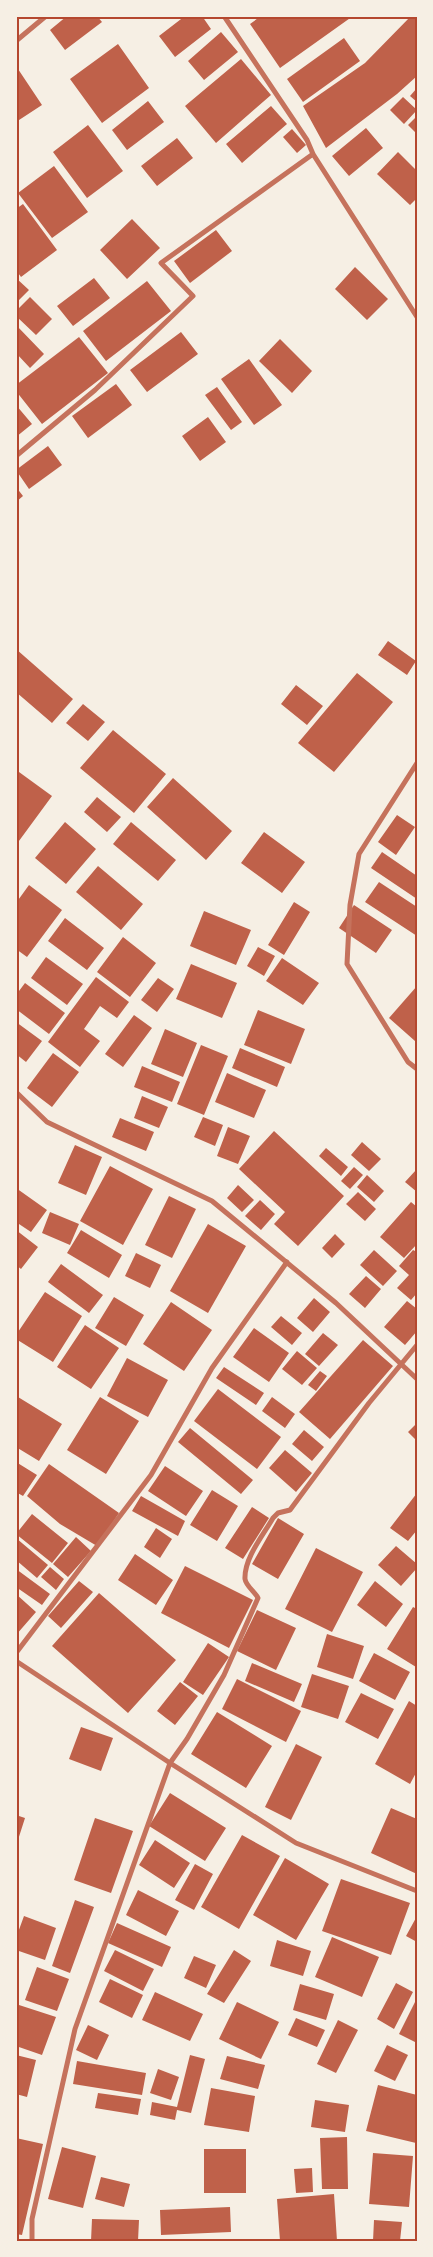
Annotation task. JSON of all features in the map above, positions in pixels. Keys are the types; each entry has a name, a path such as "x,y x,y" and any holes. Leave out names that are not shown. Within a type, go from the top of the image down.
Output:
{"street":[{"path":"16,41 46,16"},
{"path":"224,16 307,140 417,317"},
{"path":"16,456 95,390 193,296 160,263 314,154"},
{"path":"417,763 359,854 350,905 347,964 408,1062 417,1069"},
{"path":"16,1092 48,1122 212,1202 287,1262 401,1362 417,1379"},
{"path":"16,1652 152,1475 212,1368 287,1262"},
{"path":"32,2241 32,2219 75,2029 170,1763 187,1739 224,1675 258,1598 247,1585 245,1578 249,1561 273,1518 278,1513 290,1510 401,1362 417,1345"},
{"path":"16,1661 170,1763 296,1843 417,1891"}],"building":[{"path":"67,16 97,16 102,22 65,50 50,30"},
{"path":"185,16 202,16 211,29 175,57 159,36"},
{"path":"261,16 353,16 280,68 250,24"},
{"path":"411,16 417,16 417,76 397,94 326,148 303,106 365,63"},
{"path":"221,32 238,52 204,80 188,61"},
{"path":"344,38 360,61 303,102 287,79"},
{"path":"118,44 149,88 102,123 70,79"},
{"path":"241,59 271,95 216,143 185,106"},
{"path":"16,66 42,105 16,122"},
{"path":"417,88 417,102 410,96"},
{"path":"403,97 417,110 404,124 390,110"},
{"path":"148,101 164,122 127,150 112,130"},
{"path":"271,106 287,124 242,163 226,144"},
{"path":"417,116 417,134 408,125"},
{"path":"88,125 123,171 87,198 53,152"},
{"path":"366,128 383,148 349,176 332,156"},
{"path":"292,129 306,145 297,153 283,137"},
{"path":"177,138 193,158 157,186 141,166"},
{"path":"398,152 417,171 417,198 410,205 377,174"},
{"path":"54,166 88,212 52,238 18,193"},
{"path":"23,204 57,250 21,277 16,270 16,209"},
{"path":"132,219 160,248 127,279 100,250"},
{"path":"216,230 232,251 190,283 174,261"},
{"path":"355,267 388,299 367,320 335,289"},
{"path":"16,278 29,290 16,303"},
{"path":"94,278 110,298 73,326 57,306"},
{"path":"147,281 171,311 106,361 83,331"},
{"path":"30,297 52,319 36,335 16,316 16,311"},
{"path":"16,325 44,354 30,368 16,353"},
{"path":"181,332 198,354 147,392 130,370"},
{"path":"79,337 108,373 42,424 16,391 16,385"},
{"path":"280,339 312,371 292,393 259,361"},
{"path":"249,359 282,405 254,425 221,379"},
{"path":"116,384 132,405 88,438 72,416"},
{"path":"217,387 242,422 231,430 205,395"},
{"path":"16,405 32,424 16,437"},
{"path":"208,417 226,442 200,461 182,436"},
{"path":"48,446 62,465 29,489 16,470"},
{"path":"16,487 23,496 16,502"},
{"path":"388,641 416,661 407,675 378,655"},
{"path":"16,649 73,699 52,723 16,692"},
{"path":"357,673 393,702 334,772 298,743"},
{"path":"296,685 323,706 307,725 281,704"},
{"path":"83,704 105,722 88,741 66,723"},
{"path":"113,730 166,774 134,813 80,768"},
{"path":"19,772 52,796 16,845 16,776"},
{"path":"173,778 232,831 206,860 147,807"},
{"path":"97,797 121,817 107,832 84,812"},
{"path":"397,815 415,827 396,855 378,842"},
{"path":"65,822 96,849 66,884 35,858"},
{"path":"131,822 176,860 158,881 113,844"},
{"path":"264,832 305,862 282,893 241,863"},
{"path":"382,852 417,876 417,899 371,868"},
{"path":"98,866 143,904 121,930 76,892"},
{"path":"379,882 417,907 417,936 365,902"},
{"path":"29,885 62,910 27,957 16,949 16,903"},
{"path":"294,902 310,912 284,955 268,945"},
{"path":"354,905 392,930 376,953 339,928"},
{"path":"204,911 251,930 236,965 190,946"},
{"path":"65,918 104,948 87,970 48,941"},
{"path":"123,937 156,963 130,997 97,972"},
{"path":"258,947 275,956 264,976 247,966"},
{"path":"46,957 83,984 67,1005 31,978"},
{"path":"282,958 319,983 303,1005 266,981"},
{"path":"191,964 237,983 222,1018 176,999"},
{"path":"96,977 129,1002 117,1018 100,1006 84,1029 100,1041 80,1067 48,1042"},
{"path":"158,978 174,989 157,1012 141,1000"},
{"path":"25,983 65,1013 49,1034 16,1009 16,995"},
{"path":"417,986 417,1039 415,1041 389,1018"},
{"path":"258,1010 305,1029 291,1064 244,1045"},
{"path":"134,1015 152,1028 123,1067 105,1054"},
{"path":"16,1022 42,1041 26,1062 16,1054"},
{"path":"165,1029 197,1043 183,1077 151,1064"},
{"path":"201,1045 228,1056 204,1115 177,1104"},
{"path":"240,1048 285,1067 277,1087 232,1068"},
{"path":"53,1053 79,1072 52,1107 27,1088"},
{"path":"142,1066 180,1082 172,1102 134,1087"},
{"path":"227,1073 266,1090 254,1118 215,1102"},
{"path":"142,1096 168,1107 159,1128 134,1118"},
{"path":"203,1117 223,1125 215,1146 194,1137"},
{"path":"120,1118 154,1132 146,1151 112,1137"},
{"path":"228,1127 250,1136 238,1164 217,1156"},
{"path":"274,1131 344,1196 298,1246 274,1224 285,1212 239,1169"},
{"path":"362,1142 381,1159 369,1171 351,1155"},
{"path":"75,1145 102,1157 86,1195 58,1183"},
{"path":"326,1148 348,1167 341,1176 319,1156"},
{"path":"110,1166 153,1189 123,1245 80,1221"},
{"path":"354,1167 363,1175 350,1189 341,1181"},
{"path":"417,1171 417,1192 405,1182"},
{"path":"367,1175 384,1191 374,1202 357,1187"},
{"path":"238,1185 254,1200 242,1212 227,1198"},
{"path":"16,1188 47,1210 31,1232 16,1222"},
{"path":"358,1192 376,1209 365,1221 346,1204"},
{"path":"169,1196 196,1209 172,1258 145,1245"},
{"path":"260,1200 275,1214 261,1230 245,1216"},
{"path":"411,1202 417,1207 417,1244 404,1258 380,1237"},
{"path":"50,1212 79,1224 70,1245 42,1233"},
{"path":"208,1224 246,1246 208,1313 170,1291"},
{"path":"16,1230 38,1247 21,1269 16,1265"},
{"path":"81,1230 122,1255 109,1278 67,1253"},
{"path":"335,1234 345,1244 332,1258 322,1248"},
{"path":"374,1250 397,1271 383,1286 360,1265"},
{"path":"413,1250 417,1252 417,1293 411,1300 397,1288 409,1275 399,1266"},
{"path":"136,1253 161,1265 150,1288 125,1276"},
{"path":"61,1264 103,1295 89,1313 48,1282"},
{"path":"366,1276 381,1289 365,1308 349,1294"},
{"path":"45,1292 82,1316 53,1362 16,1339 16,1335"},
{"path":"114,1297 144,1315 126,1346 95,1328"},
{"path":"314,1298 330,1312 313,1332 297,1318"},
{"path":"407,1301 417,1309 417,1331 405,1345 384,1327"},
{"path":"171,1302 212,1330 184,1371 143,1344"},
{"path":"281,1316 302,1333 292,1345 271,1327"},
{"path":"85,1325 119,1348 91,1389 57,1367"},
{"path":"254,1328 289,1353 269,1382 233,1357"},
{"path":"323,1333 338,1345 319,1366 305,1354"},
{"path":"363,1340 393,1366 330,1439 299,1412"},
{"path":"297,1351 317,1368 302,1385 282,1369"},
{"path":"127,1358 168,1380 148,1417 107,1396"},
{"path":"224,1367 264,1393 256,1405 216,1378"},
{"path":"320,1371 327,1376 316,1391 308,1385"},
{"path":"218,1389 281,1437 257,1469 194,1421"},
{"path":"18,1397 62,1424 39,1461 16,1447 16,1400"},
{"path":"100,1397 139,1421 106,1474 67,1450"},
{"path":"272,1397 295,1414 285,1428 262,1411"},
{"path":"417,1423 417,1441 408,1432"},
{"path":"190,1428 253,1480 241,1494 178,1442"},
{"path":"304,1430 324,1447 312,1461 292,1444"},
{"path":"285,1450 312,1473 296,1492 269,1468"},
{"path":"16,1462 37,1475 23,1496 16,1492"},
{"path":"49,1464 119,1513 97,1546 60,1524 27,1496"},
{"path":"165,1466 203,1491 186,1516 148,1491"},
{"path":"212,1490 238,1506 217,1541 190,1525"},
{"path":"417,1493 417,1530 408,1541 390,1528"},
{"path":"141,1496 185,1521 178,1536 132,1511"},
{"path":"252,1507 269,1518 243,1559 225,1548"},
{"path":"32,1514 68,1543 52,1563 16,1534"},
{"path":"278,1518 304,1534 278,1579 252,1564"},
{"path":"156,1528 172,1539 160,1558 144,1547"},
{"path":"76,1537 91,1551 68,1577 53,1564"},
{"path":"16,1538 48,1565 37,1578 16,1560"},
{"path":"396,1546 417,1564 417,1568 401,1586 378,1565"},
{"path":"316,1548 363,1572 332,1632 285,1609"},
{"path":"135,1554 173,1580 156,1605 118,1580"},
{"path":"185,1566 253,1600 229,1648 161,1613"},
{"path":"50,1567 64,1579 56,1590 41,1577"},
{"path":"16,1569 50,1594 42,1605 16,1587"},
{"path":"79,1581 93,1592 61,1628 48,1616"},
{"path":"375,1581 403,1604 386,1627 357,1605"},
{"path":"99,1593 176,1660 128,1713 52,1646"},
{"path":"16,1594 36,1612 16,1635"},
{"path":"413,1607 417,1609 416,1667 387,1649"},
{"path":"257,1610 296,1628 276,1670 237,1651"},
{"path":"327,1634 364,1646 353,1679 317,1667"},
{"path":"208,1643 229,1657 203,1695 183,1682"},
{"path":"374,1653 410,1672 395,1700 359,1681"},
{"path":"252,1663 302,1684 294,1702 245,1681"},
{"path":"312,1674 349,1686 338,1719 301,1707"},
{"path":"237,1679 301,1711 286,1742 222,1709"},
{"path":"180,1682 198,1696 175,1725 157,1711"},
{"path":"361,1693 394,1709 378,1739 345,1722"},
{"path":"409,1701 417,1706 417,1771 410,1784 375,1764"},
{"path":"217,1712 272,1746 246,1788 191,1754"},
{"path":"81,1727 113,1738 101,1771 69,1759"},
{"path":"296,1744 322,1757 291,1820 265,1807"},
{"path":"170,1793 226,1828 205,1861 149,1826"},
{"path":"391,1808 417,1819 417,1874 371,1853"},
{"path":"16,1815 25,1818 17,1843 16,1843"},
{"path":"95,1818 133,1831 111,1893 74,1880"},
{"path":"242,1835 280,1856 239,1929 201,1907"},
{"path":"155,1840 190,1863 174,1888 139,1865"},
{"path":"285,1858 329,1884 296,1940 253,1915"},
{"path":"195,1864 213,1874 194,1910 175,1900"},
{"path":"341,1879 410,1903 391,1955 322,1931"},
{"path":"138,1890 179,1911 166,1936 126,1915"},
{"path":"75,1900 94,1907 70,1973 52,1966"},
{"path":"24,1916 56,1928 45,1960 16,1950 16,1938"},
{"path":"417,1916 417,1942 406,1936"},
{"path":"117,1923 171,1947 162,1967 108,1943"},
{"path":"332,1937 379,1957 362,1997 315,1977"},
{"path":"277,1940 311,1951 303,1976 270,1966"},
{"path":"115,1950 154,1969 143,1991 104,1971"},
{"path":"234,1950 251,1961 224,2003 207,1994"},
{"path":"194,1956 216,1965 206,1988 184,1978"},
{"path":"37,1967 69,1979 57,2011 25,2000"},
{"path":"110,1979 143,1995 132,2018 99,2002"},
{"path":"396,1983 413,1992 394,2029 377,2019"},
{"path":"300,1984 334,1994 326,2020 293,2010"},
{"path":"155,1992 203,2014 190,2041 142,2020"},
{"path":"417,1998 417,2043 399,2034"},
{"path":"237,2002 279,2022 261,2059 219,2039"},
{"path":"19,2005 56,2017 42,2055 16,2046 16,2011"},
{"path":"296,2018 325,2030 317,2047 288,2035"},
{"path":"338,2020 358,2030 336,2073 317,2064"},
{"path":"88,2025 109,2035 97,2060 76,2050"},
{"path":"387,2045 408,2055 395,2081 374,2071"},
{"path":"16,2055 36,2060 27,2097 16,2094"},
{"path":"190,2055 205,2059 191,2113 177,2110 175,2120 150,2115 152,2102 177,2107"},
{"path":"227,2056 265,2065 258,2089 220,2079"},
{"path":"77,2061 146,2073 142,2095 73,2084"},
{"path":"158,2069 179,2077 171,2100 150,2093"},
{"path":"378,2085 417,2095 416,2143 366,2131"},
{"path":"211,2088 255,2096 249,2132 204,2125"},
{"path":"98,2093 141,2099 138,2115 95,2108"},
{"path":"315,2100 349,2105 345,2132 311,2127"},
{"path":"347,2137 348,2189 322,2189 320,2138"},
{"path":"16,2138 43,2144 22,2235 16,2234"},
{"path":"62,2147 96,2156 83,2208 48,2199"},
{"path":"204,2149 246,2149 246,2193 204,2193"},
{"path":"373,2153 413,2156 409,2207 369,2204"},
{"path":"312,2168 313,2192 296,2193 294,2169"},
{"path":"101,2177 130,2184 124,2207 95,2199"},
{"path":"334,2194 337,2241 280,2241 277,2199"},
{"path":"230,2207 231,2232 161,2235 160,2210"},
{"path":"92,2219 139,2220 138,2241 91,2241"},
{"path":"374,2220 402,2222 400,2241 373,2241"}]}
